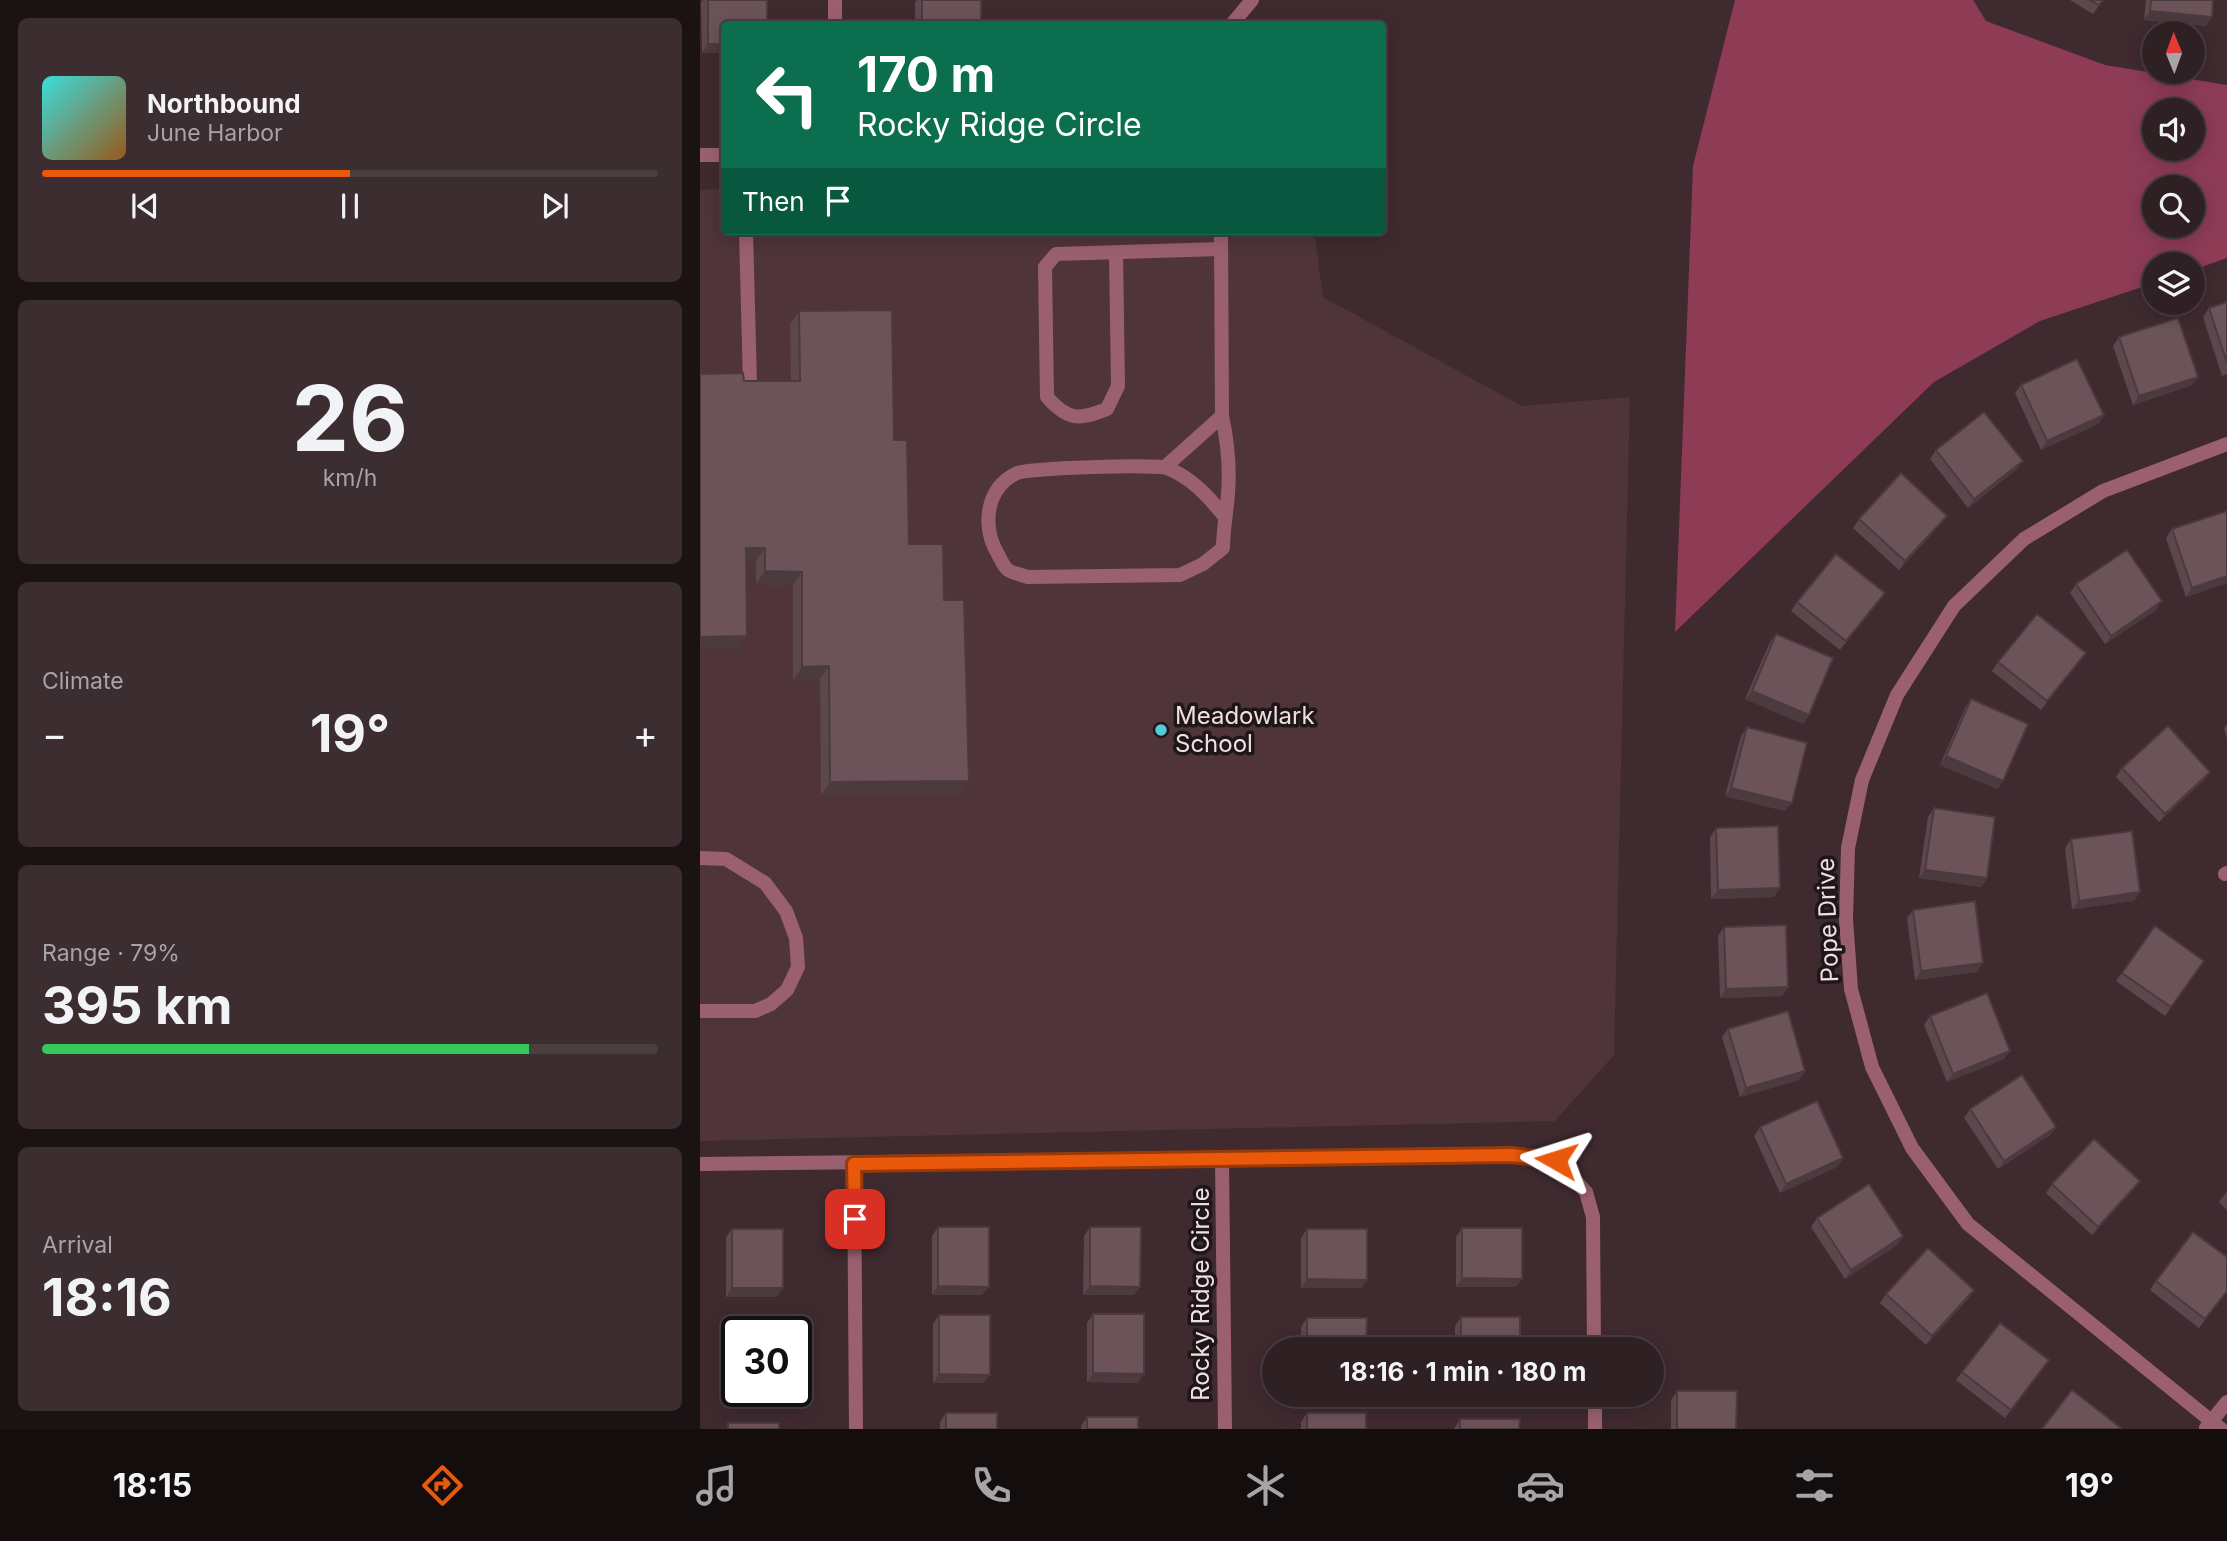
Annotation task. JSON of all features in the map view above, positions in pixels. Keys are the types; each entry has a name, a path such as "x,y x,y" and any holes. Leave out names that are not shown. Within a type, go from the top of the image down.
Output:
{"street":[{"path":"835,0 835,21"},
{"path":"1234,21 1252,0"},
{"path":"700,155 721,155"},
{"path":"746,235 750,384"},
{"path":"1221,235 1222,416 1227,440 1228,492 1223,548 1203,564 1180,575 1028,577 1008,570 992,545 988,527 988,507 1000,488 1018,472 1064,468 1165,467 1204,491 1224,516"},
{"path":"1116,252 1118,386 1107,409 1084,418 1059,411 1047,397 1045,267 1056,254 1220,248"},
{"path":"1165,467 1222,416"},
{"name":"Pope Drive","path":"2213,1427 1968,1224 1912,1148 1872,1067 1851,989 1846,919 1848,848 1862,780 1897,695 1954,606 2024,539 2103,491 2227,444"},
{"path":"700,858 726,859 765,883 789,918 796,938 798,967 787,990 763,1007 755,1010 700,1011"},
{"path":"700,1164 1511,1155 1556,1160 1586,1192 1593,1217 1594,1337"},
{"name":"Rocky Ridge Circle","path":"1222,1158 1225,1429"},
{"path":"854,1164 856,1429"},
{"path":"2213,1427 2227,1402"},
{"path":"1595,1407 1595,1429"}],"shaded area":[{"path":"1735,0 1973,0 1986,21 2105,65 2142,71 2142,84 2205,84 2205,81 2227,85 2227,258 2205,266 2205,252 2142,252 2142,287 2040,321 1934,382 1675,632 1693,166"},
{"name":"Meadowlark School","path":"721,189 721,235 1315,235 1323,297 1522,406 1630,397 1614,1055 1555,1121 700,1141 700,190"}],"building":[{"path":"708,0 767,0 767,21 721,21 721,44 708,44"},
{"path":"922,0 981,0 981,21 922,21"},
{"path":"2090,0 2103,0 2099,5"},
{"path":"2151,0 2213,0 2212,17 2150,11"},
{"path":"2227,302 2227,363 2209,308"},
{"path":"892,310 894,440 907,440 909,544 943,544 944,600 964,600 969,781 830,782 829,666 802,667 802,572 765,571 765,548 746,548 747,636 700,637 700,374 743,373 744,381 800,381 799,311"},
{"path":"2178,318 2198,377 2139,396 2119,337"},
{"path":"2077,359 2104,415 2047,441 2021,385"},
{"path":"1984,412 2023,461 1974,499 1936,450"},
{"path":"1901,473 1947,516 1905,561 1859,519"},
{"path":"2227,511 2227,576 2192,588 2172,529"},
{"path":"2127,550 2162,601 2111,636 2076,584"},
{"path":"1836,554 1885,593 1846,641 1797,602"},
{"path":"2037,614 2086,653 2047,701 1998,662"},
{"path":"1776,634 1833,658 1809,715 1752,691"},
{"path":"1971,699 2028,724 2003,781 1946,756"},
{"path":"2168,726 2210,772 2165,814 2122,768"},
{"path":"1747,727 1807,743 1792,803 1731,788"},
{"path":"1934,808 1995,817 1987,878 1925,870"},
{"path":"1778,826 1780,888 1718,890 1716,828"},
{"path":"2132,831 2140,892 2079,901 2071,839"},
{"path":"1975,901 1983,963 1921,971 1913,910"},
{"path":"1786,925 1788,987 1726,989 1724,927"},
{"path":"2155,926 2204,961 2171,1007 2122,973"},
{"path":"1987,993 2010,1051 1953,1074 1930,1016"},
{"path":"1788,1011 1805,1071 1746,1088 1728,1029"},
{"path":"2022,1075 2056,1127 2004,1161 1970,1109"},
{"path":"1817,1101 1843,1158 1786,1184 1760,1127"},
{"path":"2094,1139 2140,1181 2098,1227 2052,1184"},
{"path":"1869,1184 1903,1236 1851,1270 1817,1218"},
{"path":"938,1227 989,1227 989,1287 938,1286"},
{"path":"1090,1227 1141,1227 1140,1287 1090,1286"},
{"path":"1462,1228 1522,1228 1522,1279 1462,1278"},
{"path":"732,1229 783,1229 783,1288 732,1288"},
{"path":"1307,1229 1367,1229 1367,1280 1307,1279"},
{"path":"2193,1232 2227,1257 2227,1291 2205,1319 2156,1281"},
{"path":"1928,1248 1974,1290 1932,1336 1886,1294"},
{"path":"1093,1314 1144,1314 1144,1374 1093,1373"},
{"path":"939,1315 990,1315 990,1375 939,1374"},
{"path":"1461,1317 1520,1317 1520,1337 1461,1337"},
{"path":"1307,1318 1367,1318 1366,1337 1307,1337"},
{"path":"2000,1323 2049,1360 2011,1410 1962,1372"},
{"path":"2072,1390 2121,1428 2042,1429"},
{"path":"1677,1391 1737,1391 1736,1429 1677,1429"},
{"path":"946,1413 997,1413 997,1429 946,1429"},
{"path":"1307,1413 1366,1413 1366,1429 1307,1429"},
{"path":"1087,1417 1138,1417 1138,1429 1087,1429"},
{"path":"1460,1419 1520,1419 1519,1429 1460,1429"},
{"path":"728,1423 779,1423 779,1429 728,1429"}],"place":[{"name":"Meadowlark School","path":"1161,730"}],"route":[{"path":"855,1219 854,1164 1511,1155 1556,1160"}]}
